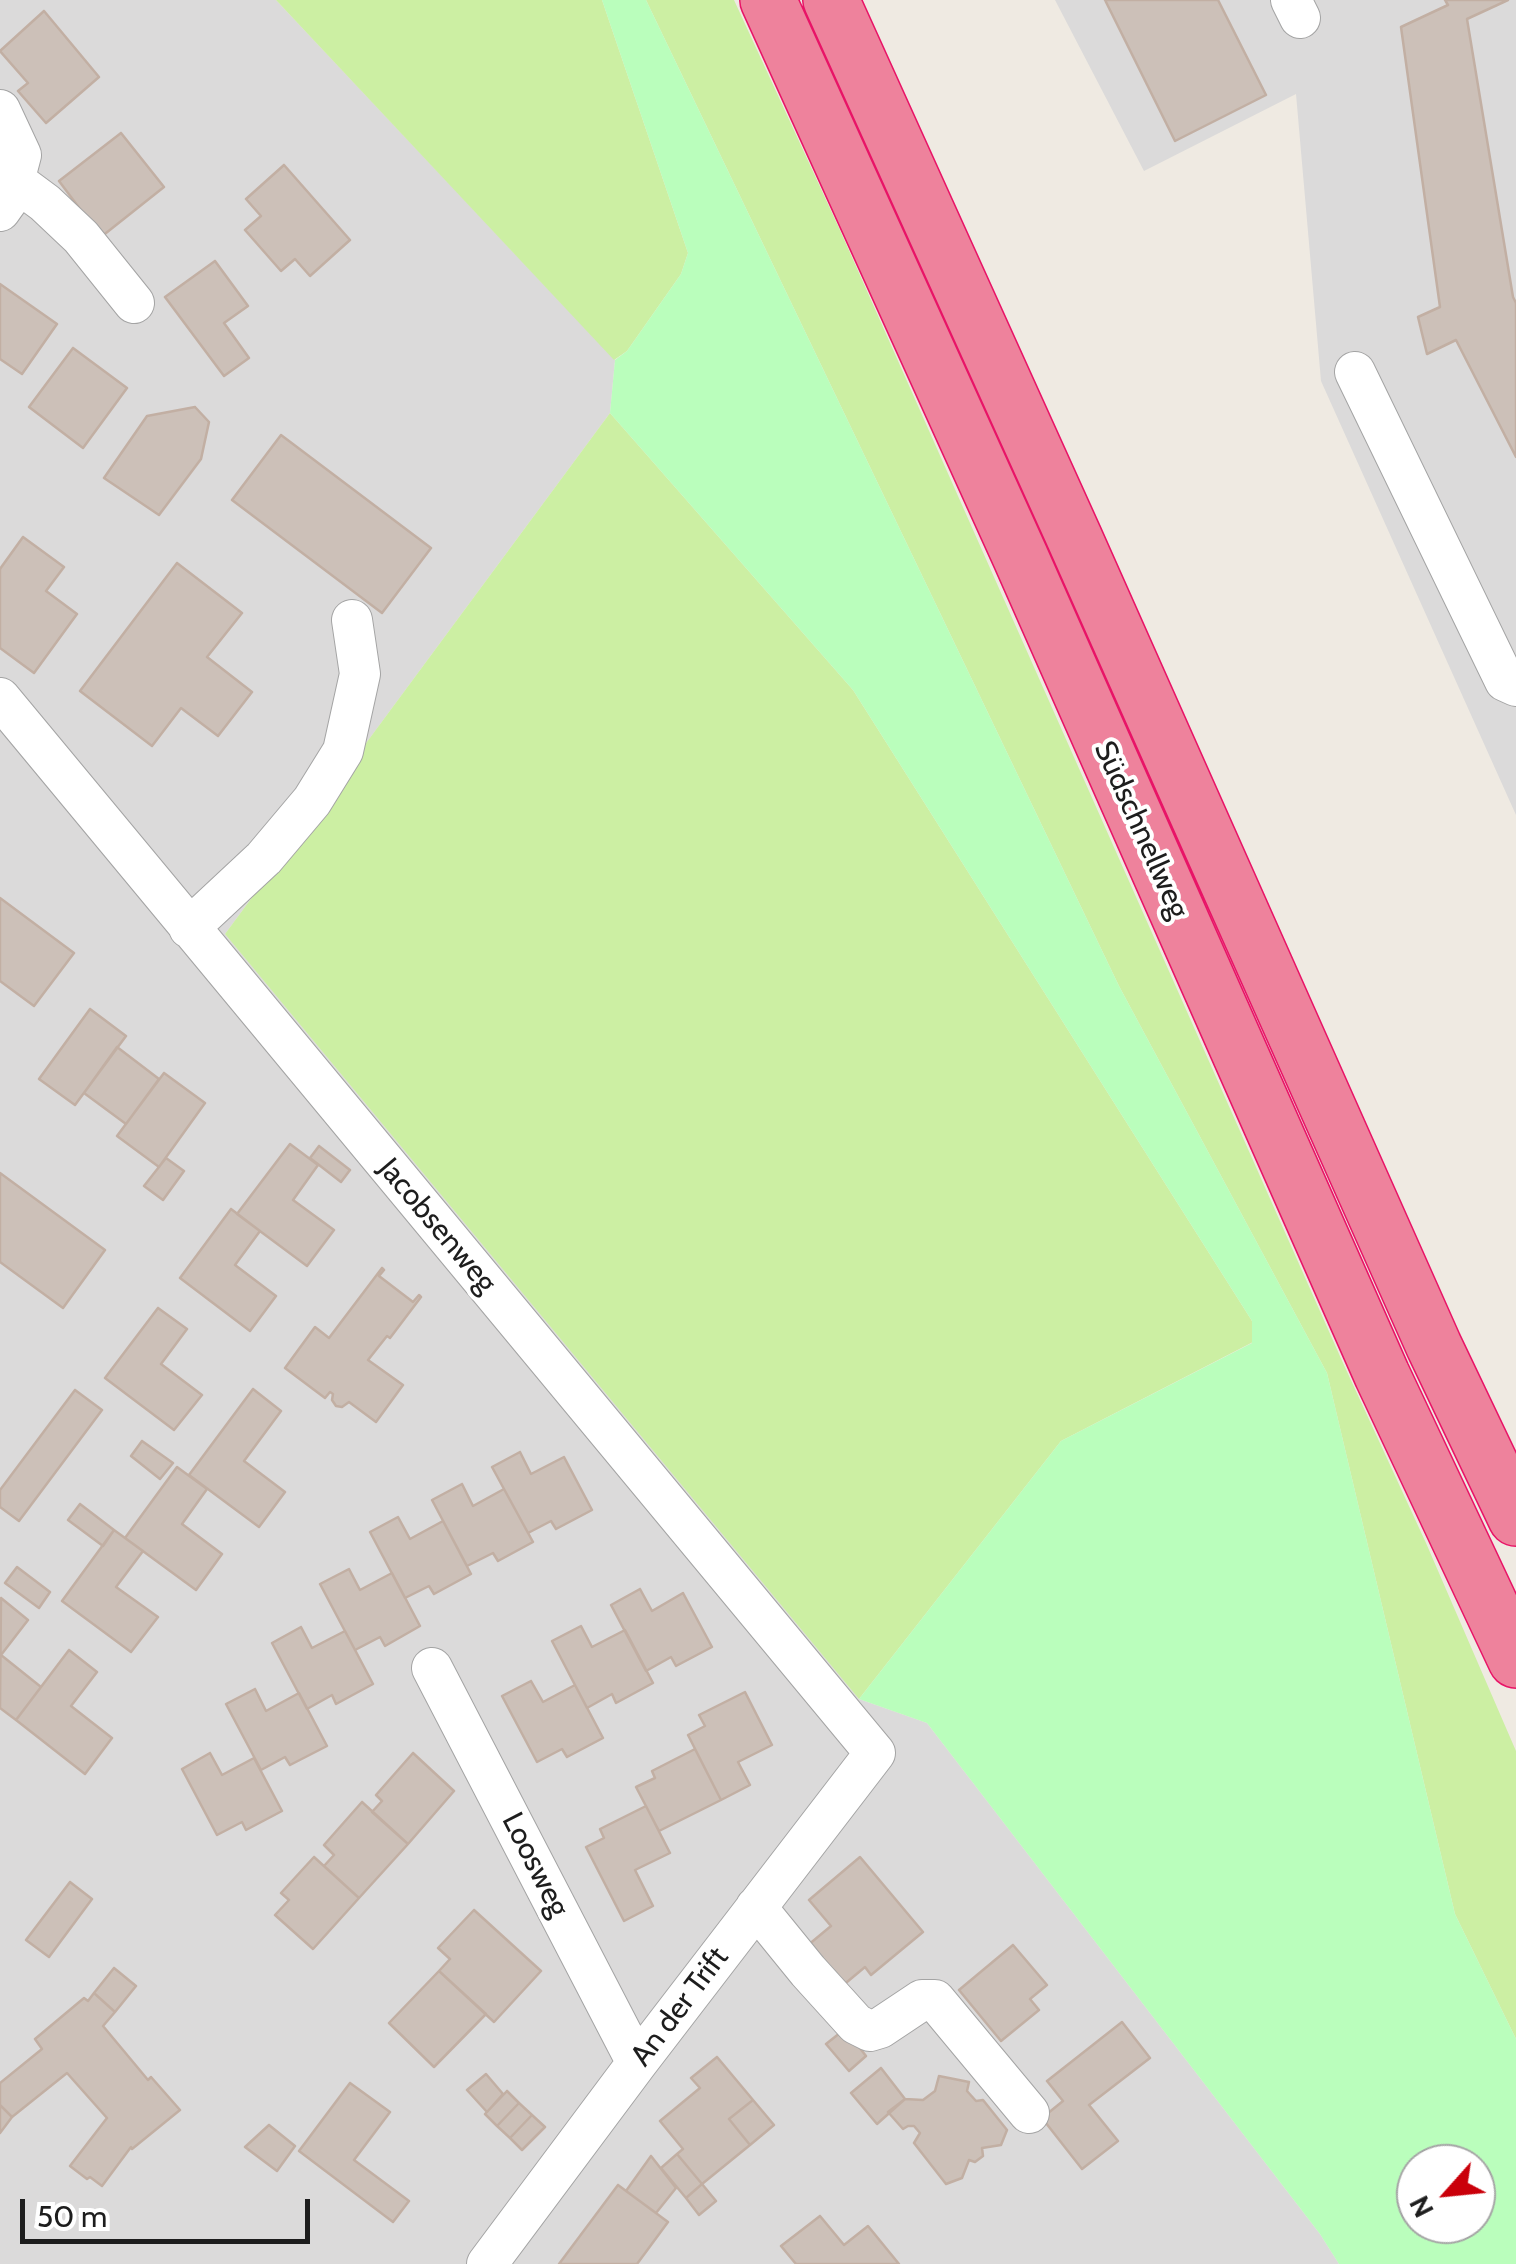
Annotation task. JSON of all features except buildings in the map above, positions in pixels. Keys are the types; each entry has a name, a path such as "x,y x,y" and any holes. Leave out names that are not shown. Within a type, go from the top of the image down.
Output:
{"highway":[{"name":"Südschnellweg","path":"768,0 1020,556 1382,1374 1516,1660"},
{"name":"Südschnellweg","path":"832,0 1434,1346 1516,1518"}],"street":[{"path":"0,110 20,155 7,195 45,203 82,238 134,303"},
{"path":"1355,372 1510,684"},
{"path":"189,928 264,858 312,801 343,751 360,674 352,620"},
{"name":"Jacobsenweg","path":"0,698 874,1753"},
{"name":"Loosweg","path":"432,1668 637,2063"},
{"name":"An der Trift","path":"488,2264 874,1753"},
{"path":"756,1907 856,2024 870,2031 880,2028 922,2000 935,2000 1029,2113"}],"shaded area":[{"path":"0,0 276,0 615,360 610,413 225,934 859,1699 927,1723 1320,2234 1339,2264 0,2264"},
{"path":"1055,0 1516,0 1516,815 1321,381 1296,94 1144,171"}],"green space":[{"path":"276,0 602,0 688,253 681,274 627,351 614,360"},
{"path":"602,0 646,0 1119,986 1327,1373 1455,1914 1516,2039 1516,2264 1339,2264 1320,2234 927,1723 859,1699 1061,1441 1252,1343 1252,1321 853,690 610,413 615,360 627,351 681,274 688,253"},
{"path":"646,0 734,0 1516,1751 1516,2039 1455,1914 1327,1373 1119,986"},
{"path":"610,413 853,690 1252,1321 1253,1342 1061,1441 859,1699 225,934"}]}
